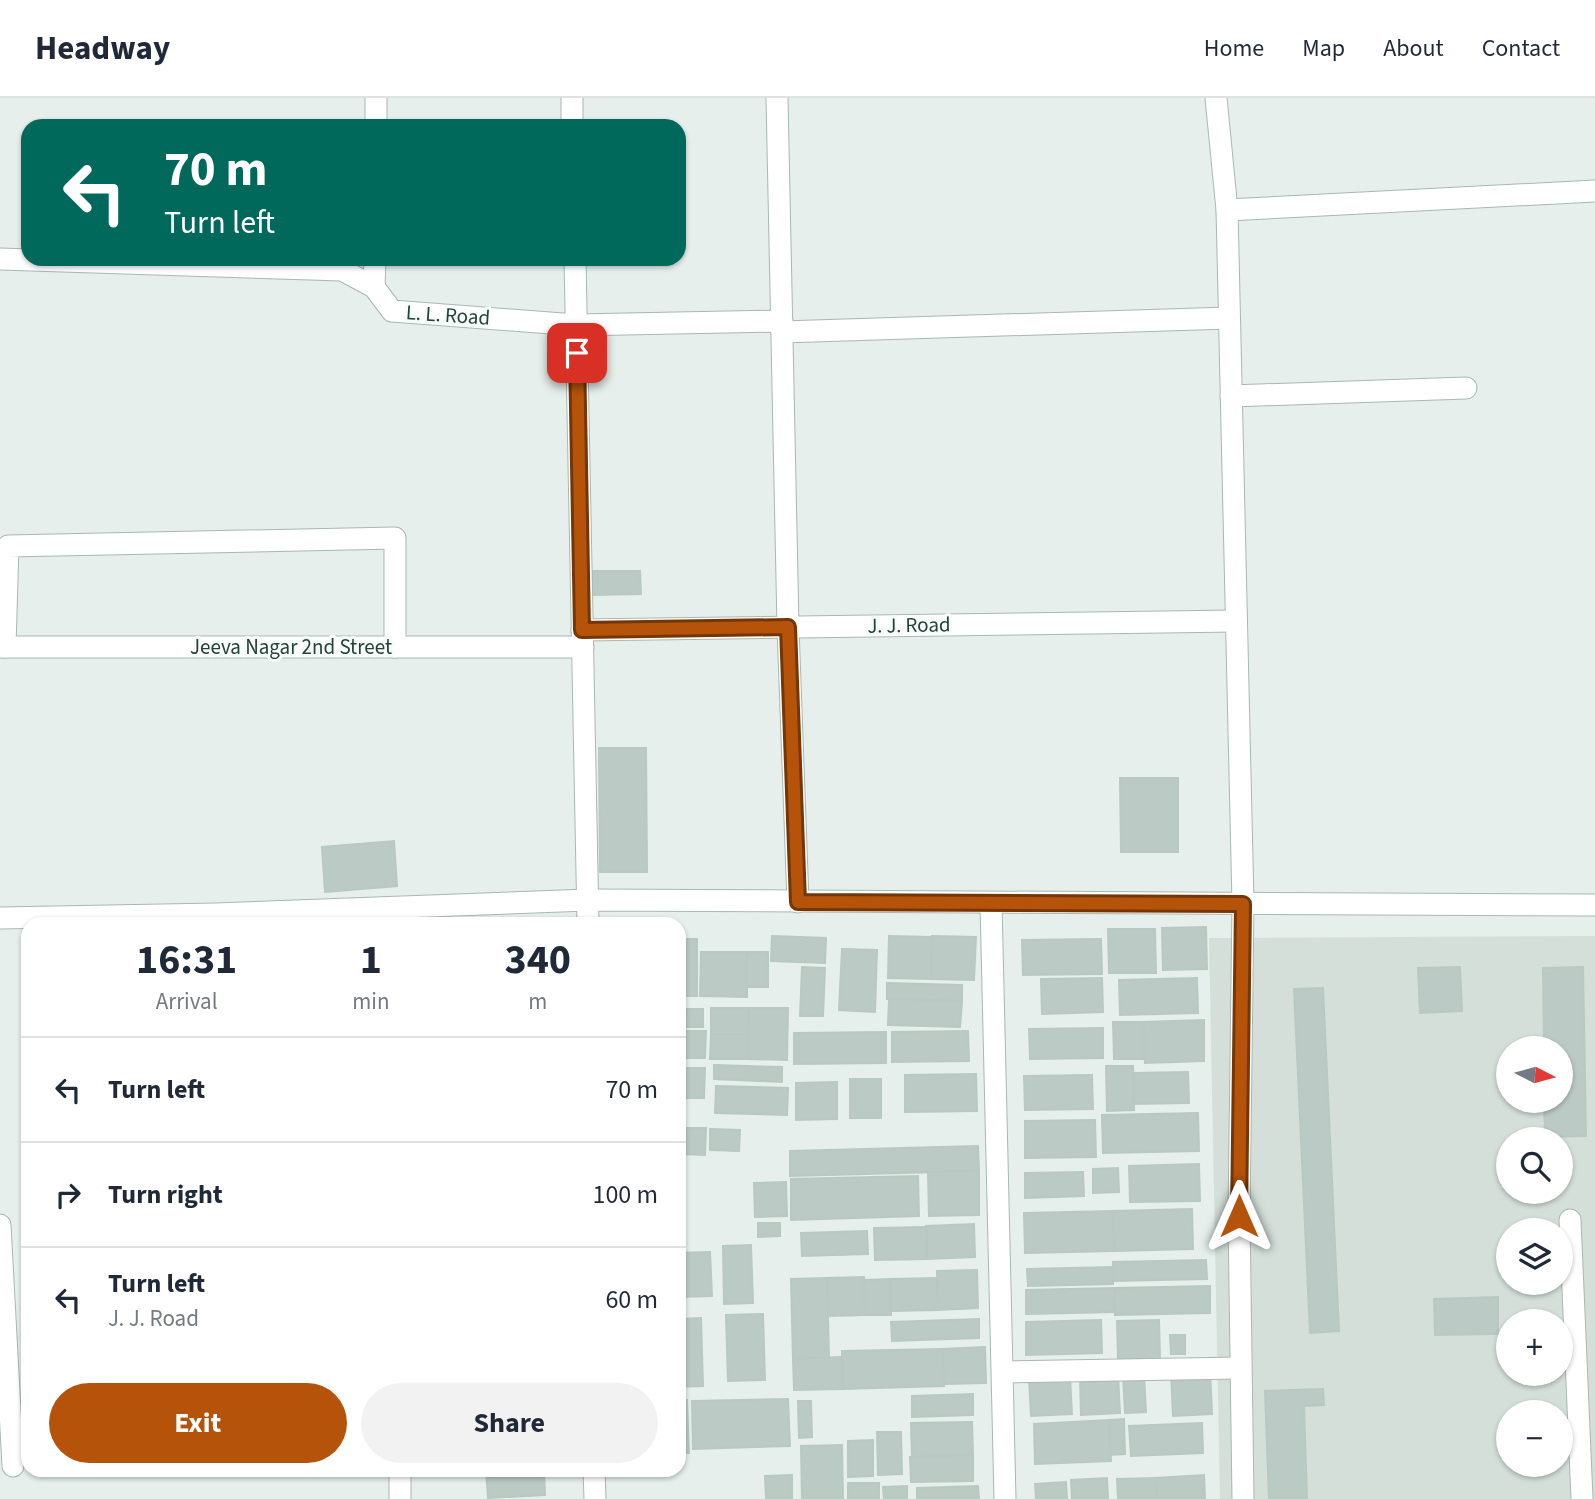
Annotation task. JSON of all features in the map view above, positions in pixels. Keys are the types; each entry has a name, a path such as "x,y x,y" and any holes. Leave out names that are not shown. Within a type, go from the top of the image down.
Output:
{"street":[{"path":"376,98 376,119"},
{"path":"572,98 572,119"},
{"path":"777,98 788,627 798,902"},
{"path":"1216,98 1227,210 1243,904 1239,1216 1243,1499"},
{"path":"1227,210 1595,191"},
{"name":"L. L. Road","path":"0,259 21,260"},
{"name":"L. L. Road","path":"218,266 342,270 374,287 392,311 576,325 782,327 1229,318"},
{"path":"374,287 375,266"},
{"path":"575,266 588,917"},
{"path":"1231,396 1466,388"},
{"path":"3,647 8,546 395,538 395,647"},
{"name":"J. J. Road","path":"583,639 788,627 1236,621"},
{"name":"Jeeva Nagar 2nd Street","path":"3,647 395,647 583,639"},
{"path":"200,917 399,916 588,900 1595,905"},
{"path":"991,903 1005,1499"},
{"path":"0,918 21,918"},
{"path":"0,1225 14,1466"},
{"path":"1573,1290 1582,1499"},
{"path":"1003,1372 1240,1368"},
{"path":"400,1477 401,1499"},
{"path":"594,1477 595,1499"}],"shaded area":[{"path":"1595,936 1595,1499 1220,1499 1209,938"}],"building":[{"path":"592,571 640,571 641,594 592,595"},
{"path":"599,748 646,748 647,872 600,872"},
{"path":"1120,778 1178,778 1178,852 1121,852"},
{"path":"394,841 397,886 325,892 322,847"},
{"path":"1206,927 1207,969 1163,970 1162,928"},
{"path":"1108,929 1155,929 1156,973 1109,973"},
{"path":"772,936 826,938 825,963 771,961"},
{"path":"889,936 932,937 931,979 888,978"},
{"path":"932,936 976,937 974,980 931,979"},
{"path":"686,939 697,939 697,996 686,996"},
{"path":"1101,939 1102,974 1023,975 1022,940"},
{"path":"842,949 877,950 875,1012 839,1010"},
{"path":"701,952 747,952 747,997 700,996"},
{"path":"747,952 768,952 768,987 747,987"},
{"path":"802,967 825,968 823,1016 800,1016"},
{"path":"1460,967 1462,1011 1420,1013 1418,968"},
{"path":"1583,967 1586,1136 1573,1136 1573,1127 1545,1127 1544,1113 1573,1113 1573,1036 1544,1036 1543,968"},
{"path":"1102,978 1103,1012 1042,1014 1041,979"},
{"path":"1197,978 1198,1013 1120,1015 1119,980"},
{"path":"887,983 962,985 962,1001 887,999"},
{"path":"1323,988 1339,1331 1310,1333 1294,989"},
{"path":"889,999 962,1001 960,1027 888,1025"},
{"path":"711,1008 749,1008 748,1034 711,1034"},
{"path":"749,1008 788,1008 787,1060 748,1059"},
{"path":"686,1009 703,1009 703,1027 686,1027"},
{"path":"1204,1020 1204,1061 1145,1063 1143,1022"},
{"path":"1113,1022 1143,1022 1144,1059 1114,1059"},
{"path":"1103,1028 1103,1058 1030,1059 1029,1029"},
{"path":"686,1031 706,1031 705,1058 686,1058"},
{"path":"968,1031 969,1061 892,1062 892,1032"},
{"path":"886,1032 886,1063 794,1064 794,1033"},
{"path":"711,1034 748,1034 748,1059 710,1059"},
{"path":"714,1065 782,1067 782,1082 714,1079"},
{"path":"1106,1066 1133,1066 1134,1110 1107,1111"},
{"path":"686,1068 705,1068 704,1098 686,1098"},
{"path":"1188,1072 1189,1103 1133,1104 1133,1073"},
{"path":"976,1074 977,1111 905,1112 905,1075"},
{"path":"1092,1075 1093,1109 1025,1110 1024,1076"},
{"path":"850,1079 881,1079 881,1118 850,1118"},
{"path":"837,1082 837,1119 796,1120 796,1083"},
{"path":"716,1086 788,1088 787,1115 715,1113"},
{"path":"1198,1113 1199,1151 1103,1153 1102,1115"},
{"path":"1095,1120 1096,1157 1025,1158 1025,1121"},
{"path":"686,1128 706,1128 705,1155 686,1154"},
{"path":"710,1129 740,1130 739,1151 710,1150"},
{"path":"978,1146 979,1171 790,1176 790,1151"},
{"path":"1199,1164 1200,1201 1130,1202 1129,1166"},
{"path":"1118,1168 1119,1192 1093,1193 1093,1169"},
{"path":"979,1171 979,1215 929,1216 928,1172"},
{"path":"1083,1172 1084,1196 1025,1198 1025,1173"},
{"path":"918,1176 919,1216 791,1220 791,1179"},
{"path":"786,1182 787,1216 755,1217 754,1183"},
{"path":"1192,1209 1193,1249 1114,1251 1113,1211"},
{"path":"1113,1211 1114,1251 1025,1253 1024,1213"},
{"path":"758,1223 780,1223 780,1236 758,1237"},
{"path":"974,1224 975,1257 927,1259 926,1226"},
{"path":"926,1227 927,1259 875,1260 874,1228"},
{"path":"867,1231 868,1254 802,1256 801,1233"},
{"path":"751,1245 753,1303 724,1304 723,1246"},
{"path":"710,1252 712,1296 686,1297 686,1253"},
{"path":"1206,1260 1207,1279 1113,1281 1113,1262"},
{"path":"1113,1267 1113,1284 1028,1286 1027,1269"},
{"path":"977,1270 978,1308 938,1310 937,1271"},
{"path":"864,1277 865,1315 828,1316 827,1278"},
{"path":"827,1278 829,1358 793,1359 791,1279"},
{"path":"937,1278 938,1310 891,1311 890,1279"},
{"path":"890,1279 891,1315 865,1315 864,1280"},
{"path":"1210,1286 1210,1313 1115,1315 1115,1288"},
{"path":"1115,1288 1115,1312 1026,1314 1026,1290"},
{"path":"1498,1297 1496,1334 1435,1335 1434,1299"},
{"path":"763,1314 765,1380 728,1381 726,1315"},
{"path":"701,1318 703,1386 686,1387 686,1319"},
{"path":"979,1319 979,1338 892,1341 891,1322"},
{"path":"1101,1320 1102,1353 1026,1355 1026,1322"},
{"path":"1159,1320 1160,1359 1118,1360 1117,1321"},
{"path":"1170,1335 1185,1335 1185,1354 1171,1354"},
{"path":"985,1347 986,1383 944,1384 942,1349"},
{"path":"942,1349 944,1386 843,1389 842,1351"},
{"path":"842,1357 843,1389 794,1390 793,1359"},
{"path":"1210,1370 1212,1414 1173,1416 1171,1372"},
{"path":"1118,1375 1120,1413 1081,1415 1080,1377"},
{"path":"1144,1375 1146,1412 1125,1413 1123,1376"},
{"path":"1070,1377 1072,1414 1031,1416 1029,1379"},
{"path":"1323,1389 1324,1405 1304,1406 1307,1499 1269,1499 1265,1391"},
{"path":"973,1394 973,1415 912,1417 912,1396"},
{"path":"788,1399 790,1446 693,1449 692,1401"},
{"path":"686,1400 687,1400 689,1453 686,1453"},
{"path":"798,1401 811,1401 812,1437 799,1438"},
{"path":"1124,1419 1125,1454 1110,1455 1109,1420"},
{"path":"1109,1420 1111,1461 1035,1464 1034,1424"},
{"path":"972,1422 973,1455 912,1457 911,1423"},
{"path":"1202,1423 1203,1453 1131,1456 1129,1426"},
{"path":"877,1432 901,1432 902,1474 878,1475"},
{"path":"873,1440 873,1476 848,1477 848,1441"},
{"path":"842,1445 843,1499 802,1499 801,1446"},
{"path":"973,1455 973,1481 911,1482 910,1457"},
{"path":"792,1475 792,1499 766,1499 765,1476"},
{"path":"1204,1475 1205,1499 1157,1499 1156,1478"},
{"path":"486,1477 544,1477 545,1495 488,1498"},
{"path":"1107,1478 1108,1499 1072,1499 1071,1480"},
{"path":"1156,1478 1157,1499 1118,1499 1117,1479"},
{"path":"1066,1482 1067,1499 1036,1499 1035,1484"},
{"path":"848,1483 879,1483 879,1499 848,1499"},
{"path":"907,1486 907,1499 884,1499 883,1487"},
{"path":"978,1486 979,1499 917,1499 917,1488"}],"route":[{"path":"577,353 582,630 788,627 798,902 1243,904 1239,1216"}]}
